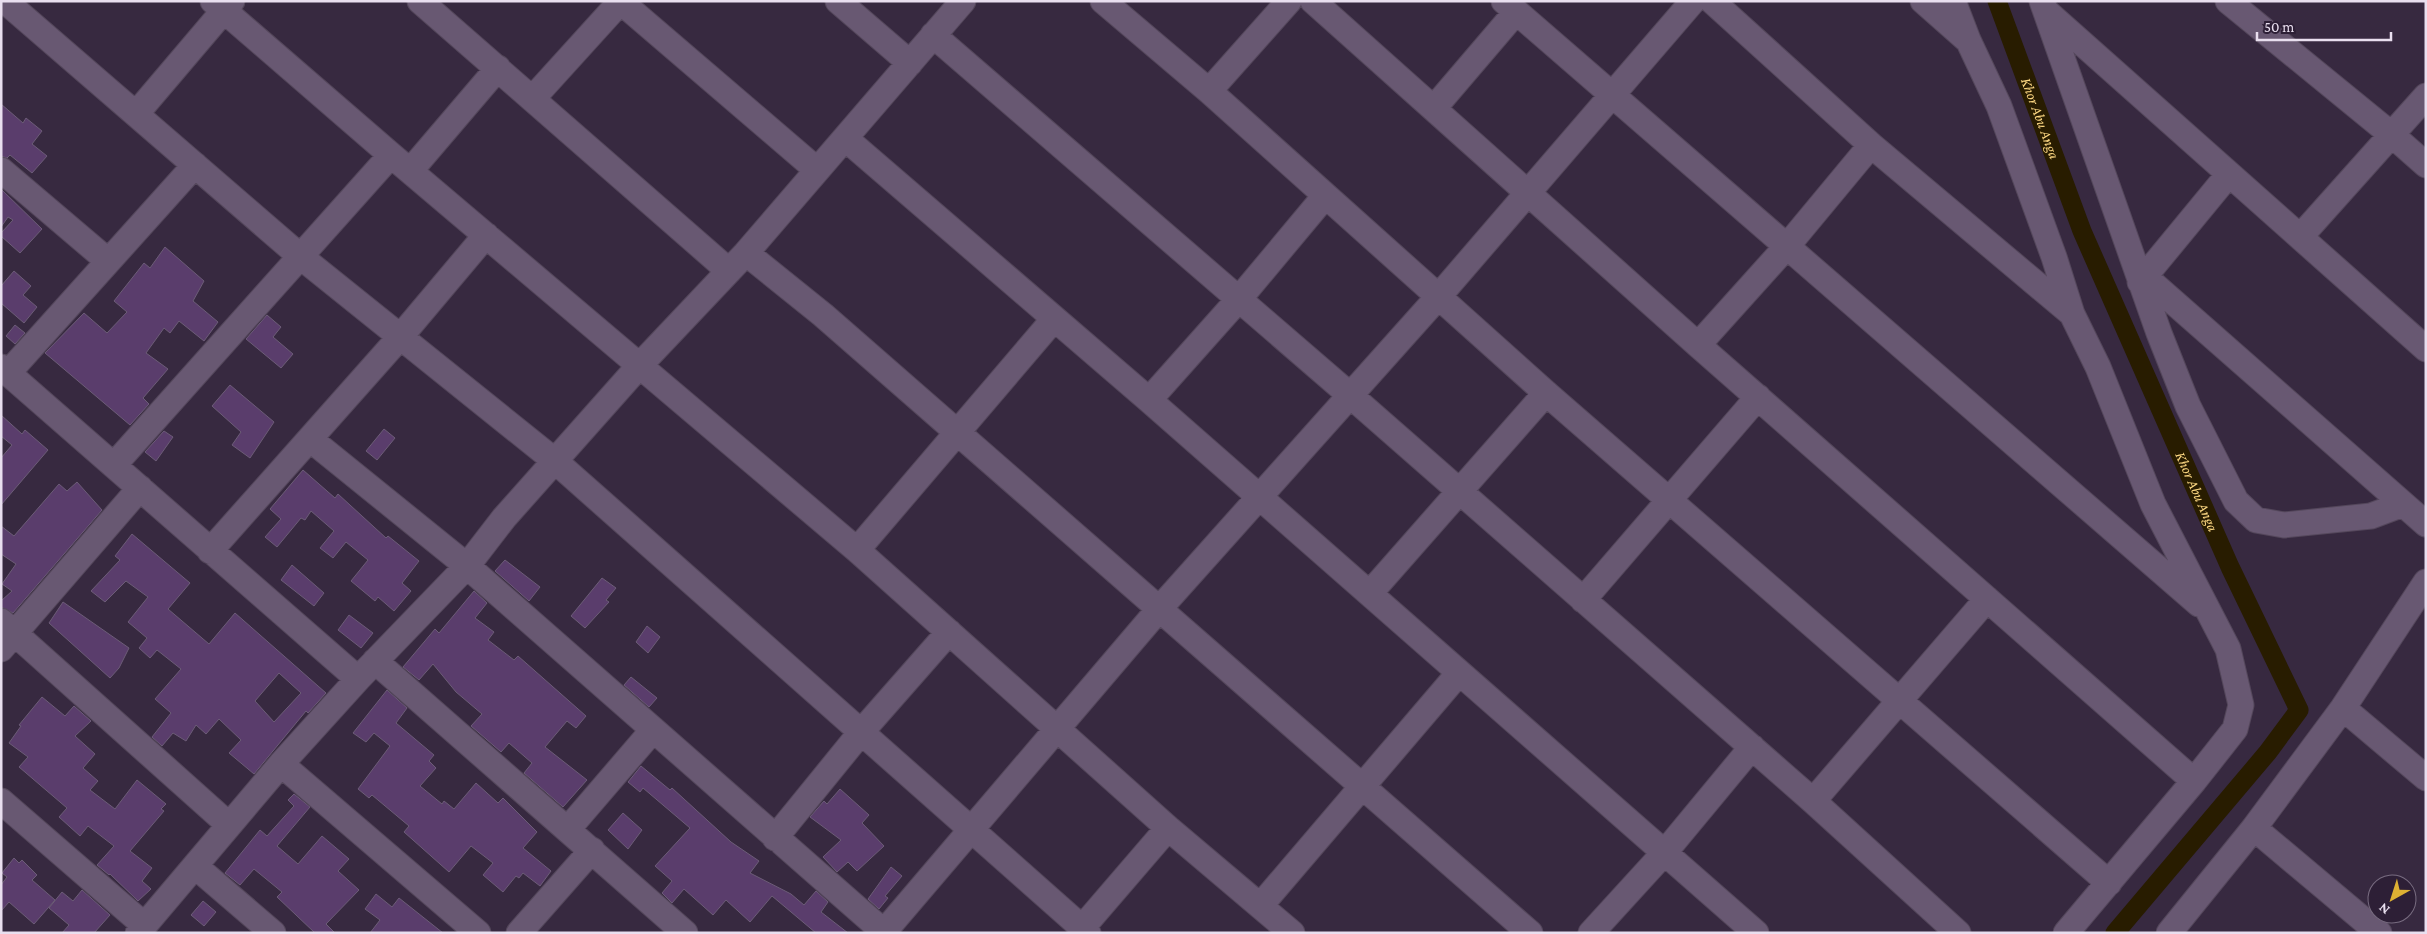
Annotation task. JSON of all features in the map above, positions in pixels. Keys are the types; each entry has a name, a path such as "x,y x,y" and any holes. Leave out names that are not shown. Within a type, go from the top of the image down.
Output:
{"street":[{"path":"5,1 301,257 556,462 972,828 1077,929 1168,828"},
{"path":"420,1 729,271"},
{"path":"533,98 620,1 817,170"},
{"path":"838,1 910,63"},
{"path":"1,801 141,929 281,764 358,679 467,566 504,518 556,462 640,365 746,253 846,139 962,1"},
{"path":"1103,1 1210,91 1325,196 1668,501 2108,883"},
{"path":"1210,91 1289,1"},
{"path":"1313,1 1698,345 2194,780"},
{"path":"310,439 467,566 884,932 1160,608 1439,296 1693,1"},
{"path":"1712,1 1871,146 2072,314"},
{"path":"1922,1 1968,40"},
{"path":"1954,1 1968,40 1999,106 2054,257 2072,314 2098,367 2154,504 2228,649 2241,704 2234,729 2194,780 2066,933"},
{"path":"2228,1 2392,135 2426,166"},
{"path":"136,114 223,4 391,155 857,550 1168,828 1292,933"},
{"path":"1434,108 1510,6 1788,245 2208,612"},
{"path":"2044,6 2426,349"},
{"path":"2044,6 2188,406 2236,501 2256,520 2284,525 2371,516 2403,504"},
{"path":"934,35 1752,747 1958,933"},
{"path":"411,170 498,68"},
{"path":"2300,237 2426,96"},
{"path":"846,139 1149,400 1756,933"},
{"path":"1698,345 1788,245 1871,146"},
{"path":"114,465 391,155"},
{"path":"195,165 5,370 358,679"},
{"path":"1,170 108,260"},
{"path":"2142,279 2229,174"},
{"path":"1149,400 1239,299 1325,196"},
{"path":"210,551 401,336 486,235"},
{"path":"746,253 823,315 1530,933"},
{"path":"2142,279 2426,524"},
{"path":"857,550 1054,319"},
{"path":"1370,593 1546,393"},
{"path":"1583,600 1758,398"},
{"path":"140,488 6,634 229,825"},
{"path":"2169,933 2254,828 2343,708 2423,591"},
{"path":"1813,801 1987,599"},
{"path":"775,838 862,731 949,632"},
{"path":"375,661 685,933"},
{"path":"1261,905 1459,673"},
{"path":"2343,708 2426,778"},
{"path":"568,829 654,730"},
{"path":"1591,933 1665,852 1752,747"},
{"path":"281,764 478,933"},
{"path":"2254,828 2379,933"},
{"path":"519,933 592,850"},
{"path":"195,866 273,933"}],"building":[{"path":"1,104 23,123 26,118 42,131 32,144 47,156 32,173 10,155 7,158 1,156"},
{"path":"1,189 42,229 20,253 1,236 1,233 13,220 8,217 1,227"},
{"path":"165,247 204,281 193,301 218,322 204,341 179,321 170,333 164,328 146,353 168,369 143,398 149,404 130,425 45,353 84,313 107,333 127,312 114,301 144,263 150,268"},
{"path":"14,271 31,286 23,295 37,307 24,323 1,303 1,286"},
{"path":"267,315 281,327 273,337 293,354 281,368 246,339"},
{"path":"15,325 25,333 15,344 6,336"},
{"path":"230,385 274,422 250,458 232,445 241,432 212,406"},
{"path":"1,415 22,434 25,430 48,450 1,505 1,458 12,445 1,436"},
{"path":"384,429 395,438 377,460 366,451"},
{"path":"164,431 173,437 156,461 145,452"},
{"path":"303,470 335,498 338,494 386,538 388,536 419,561 402,583 411,591 394,611 378,597 375,601 351,581 368,560 346,542 333,558 320,548 334,531 311,511 305,520 301,518 277,547 265,537 281,519 270,509"},
{"path":"77,482 102,510 13,613 1,607 1,601 12,591 2,584 16,564 1,554 1,526 14,536 59,484 67,491"},
{"path":"132,534 190,583 168,609 209,644 235,613 326,693 308,713 306,711 254,774 229,753 241,740 219,719 206,734 196,725 186,741 173,733 162,746 152,737 171,713 155,699 181,669 157,650 150,658 139,648 147,638 128,622 148,597 126,581 105,602 91,591 120,560 115,556","holes":["279,673 301,693 274,722 255,701"]},
{"path":"505,560 540,587 529,601 495,571"},
{"path":"292,565 324,593 314,606 281,580"},
{"path":"602,578 616,588 606,600 609,602 585,628 571,616"},
{"path":"474,591 487,603 475,618 494,632 488,640 514,660 518,656 586,716 576,728 567,721 545,747 587,780 563,807 524,773 532,763 509,743 501,752 471,726 482,714 456,692 433,664 419,680 403,667 435,629 439,633"},
{"path":"63,602 129,648 119,668 110,678 49,623"},
{"path":"349,615 373,633 361,648 338,630"},
{"path":"647,626 660,637 648,653 636,642"},
{"path":"631,677 657,698 649,707 624,685"},
{"path":"387,690 407,708 396,723 434,755 429,761 436,768 420,786 442,804 444,801 454,809 476,783 498,803 503,798 537,832 523,848 551,871 540,886 523,873 519,878 516,876 503,892 483,875 493,863 471,846 449,872 404,832 409,826 372,795 369,798 358,789 390,746 374,733 366,742 353,733"},
{"path":"42,697 65,716 74,706 91,721 75,736 95,754 83,768 98,781 90,790 115,809 137,780 166,804 161,809 164,811 130,851 152,868 142,881 151,889 138,901 110,874 97,865 114,846 88,826 80,836 59,817 67,808 19,767 28,757 9,743 21,726 19,725"},
{"path":"641,766 670,790 672,788 731,842 759,861 750,873 791,894 804,905 816,891 828,902 821,912 848,933 816,933 772,896 750,922 726,900 713,915 684,889 672,903 662,893 672,881 655,866 690,828 643,788 640,792 628,782"},
{"path":"840,789 869,815 862,823 884,846 857,871 848,862 837,872 823,857 841,840 810,817 824,801 827,804"},
{"path":"294,794 310,807 277,846 298,864 322,836 349,859 338,871 359,890 326,924 335,933 315,933 277,897 282,892 254,869 240,885 225,873 260,830 267,836 294,806 288,800"},
{"path":"623,813 642,830 628,849 608,830"},
{"path":"14,858 19,863 22,860 37,875 32,880 55,900 34,924 9,902 1,911 1,885 7,877 2,873"},
{"path":"891,867 902,876 885,896 888,898 879,909 868,899"},
{"path":"82,890 110,915 94,933 62,933 69,925 49,908 62,892 73,901"},
{"path":"376,894 392,907 399,898 443,933 370,933 380,920 365,909"},
{"path":"203,901 216,912 204,926 191,915"}],"waterway":[{"name":"Khor Abu Anga","path":"1997,1 2082,231 2230,567 2299,710 2268,752 2115,933"}]}
